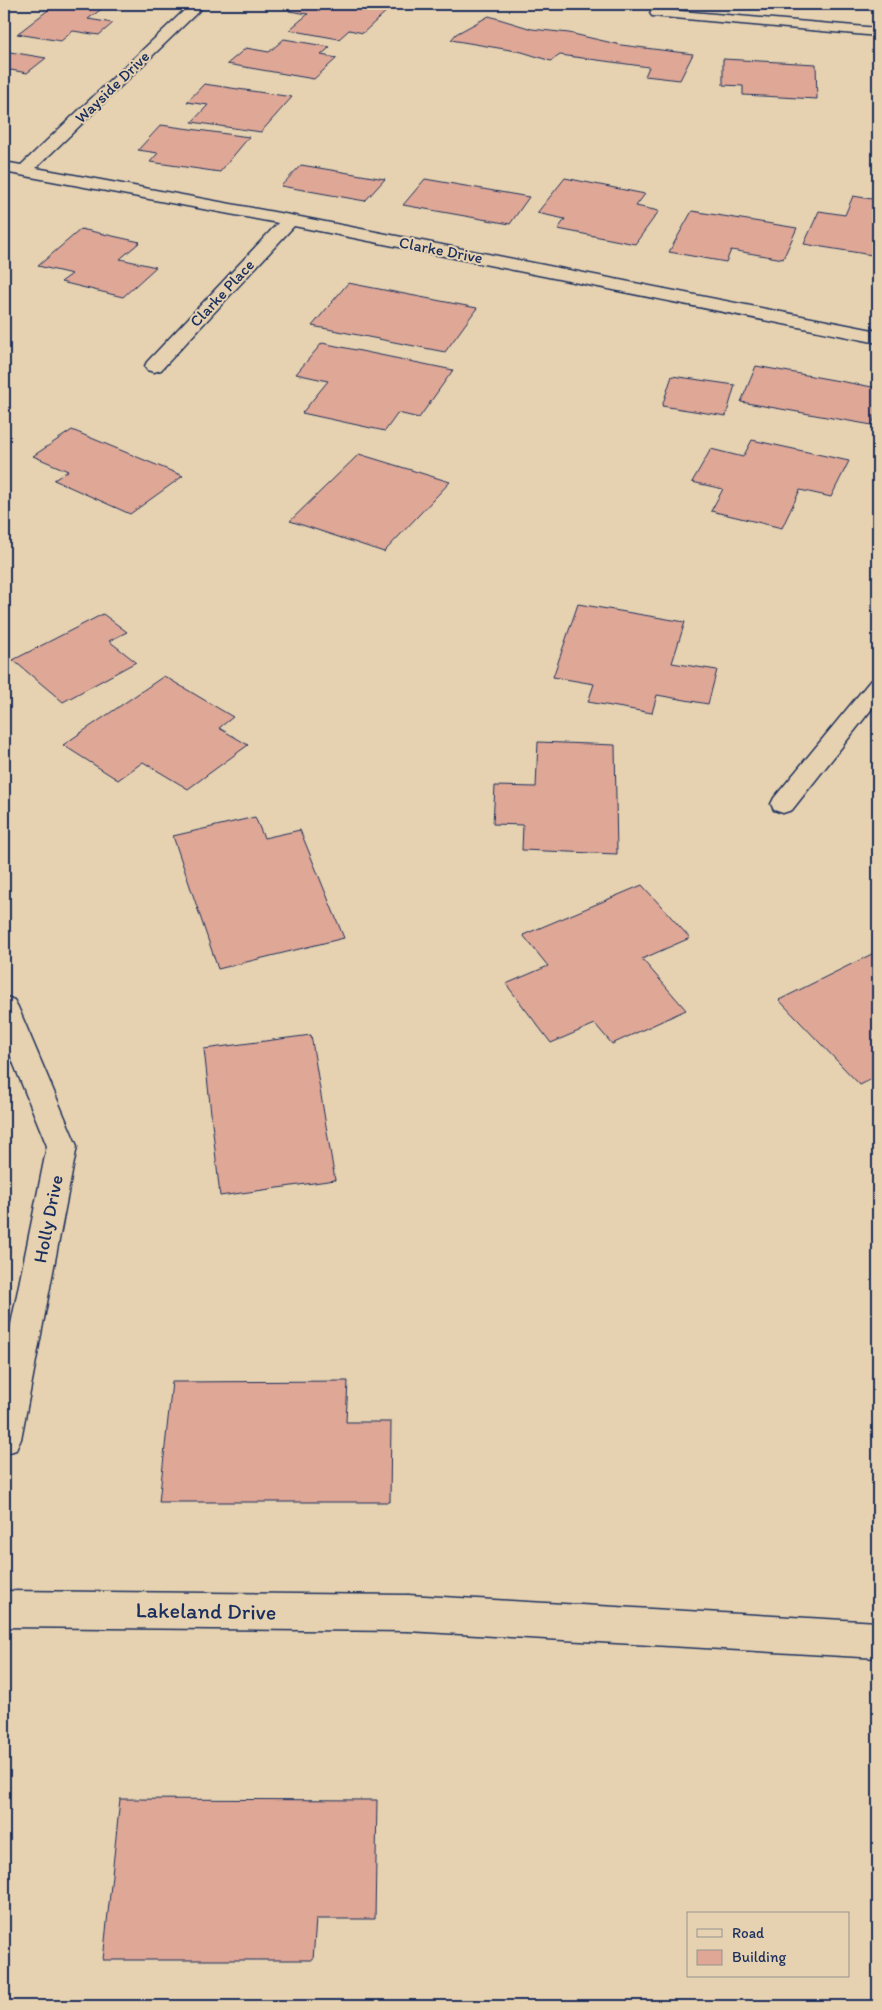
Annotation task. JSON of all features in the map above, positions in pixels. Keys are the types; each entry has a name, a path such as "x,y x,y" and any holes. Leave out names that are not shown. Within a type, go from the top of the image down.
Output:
{"street":[{"name":"Wayside Drive","path":"25,170 200,4"},
{"path":"657,14 878,32"},
{"name":"Clarke Drive","path":"4,167 290,220 878,337"},
{"name":"Clarke Place","path":"154,366 290,220"},
{"path":"782,804 878,686"},
{"name":"Holly Drive","path":"4,1007 62,1146 4,1440"},
{"name":"Lakeland Drive","path":"4,1609 408,1613 878,1640"}],"building":[{"path":"56,4 107,5 88,19 113,23 99,35 73,31 61,41 17,34"},
{"path":"297,4 377,4 392,6 363,33 349,30 339,39 289,30 308,14 289,11"},
{"path":"835,4 878,4 878,7"},
{"path":"489,16 532,29 569,33 621,45 693,54 680,80 645,76 649,67 560,55 551,61 522,52 451,40 456,34"},
{"path":"284,39 330,47 321,55 337,58 314,79 227,64 246,48 269,52"},
{"path":"4,51 46,58 27,73 11,70 4,76"},
{"path":"723,59 816,64 817,99 743,95 743,86 723,85"},
{"path":"204,84 292,97 261,132 192,122 208,105 187,102"},
{"path":"161,125 249,137 220,172 150,162 158,153 138,150"},
{"path":"301,165 385,179 365,201 281,186"},
{"path":"565,178 645,194 636,206 659,211 635,244 558,229 565,219 537,213"},
{"path":"425,179 529,197 510,224 403,205"},
{"path":"853,196 878,200 878,256 804,244 819,211 845,215"},
{"path":"692,211 797,228 783,259 731,250 726,262 669,252"},
{"path":"81,229 140,242 120,259 156,267 123,297 61,282 72,274 38,266"},
{"path":"348,283 477,308 445,352 312,326"},
{"path":"322,343 453,370 419,418 398,413 385,431 302,413 328,381 296,374"},
{"path":"756,366 878,388 878,408 872,425 741,402"},
{"path":"672,376 735,385 726,416 662,406"},
{"path":"72,430 183,476 130,514 54,480 68,471 33,456"},
{"path":"752,440 849,461 831,497 800,490 782,528 711,511 723,489 692,482 711,449 743,457"},
{"path":"359,454 450,482 384,552 290,521"},
{"path":"578,604 685,622 672,663 717,670 708,704 657,695 652,713 588,702 594,684 553,677"},
{"path":"103,614 127,632 109,641 136,662 63,702 13,660"},
{"path":"164,676 233,717 219,728 248,745 188,789 143,762 118,780 63,745"},
{"path":"538,742 615,745 617,854 522,850 523,825 493,824 495,786 536,787"},
{"path":"255,817 264,838 300,830 344,938 218,969 173,836"},
{"path":"642,885 690,938 642,959 686,1010 612,1044 595,1024 551,1043 506,984 548,966 523,935"},
{"path":"878,951 878,1076 860,1085 779,1000"},
{"path":"311,1035 335,1180 220,1196 204,1049"},
{"path":"348,1381 346,1422 391,1422 390,1502 159,1502 172,1382"},
{"path":"120,1799 377,1800 375,1919 316,1919 313,1960 103,1960"}]}
